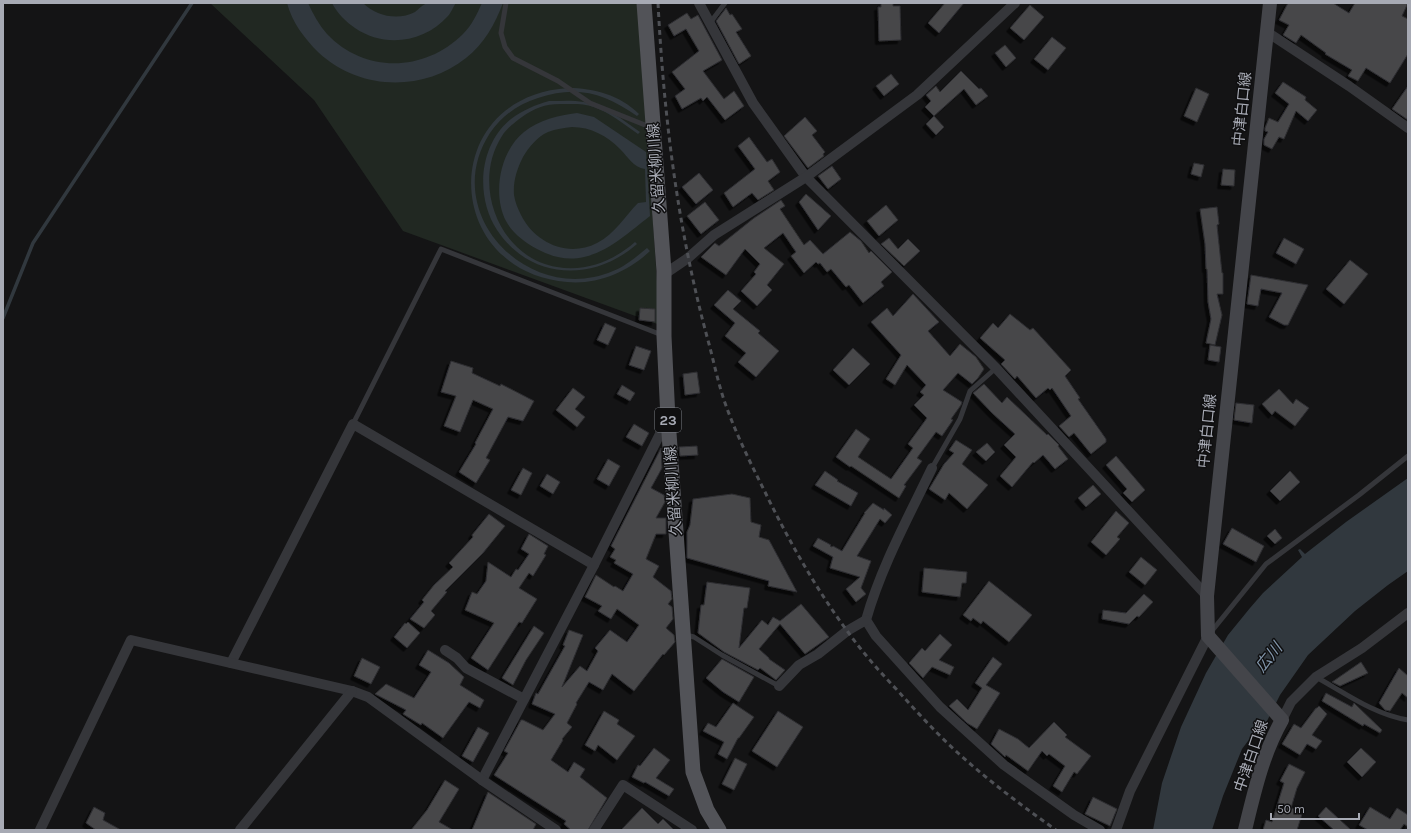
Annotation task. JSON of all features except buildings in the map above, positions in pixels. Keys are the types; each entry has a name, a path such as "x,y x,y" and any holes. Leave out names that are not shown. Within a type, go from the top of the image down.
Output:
{"main road":[{"name":"久留米柳川線","path":"644,3 664,271 664,336 668,419 693,772 707,810 716,829"},
{"name":"中津白口線","path":"1245,830 1274,734 1282,720 1211,639 1207,596 1270,3"}],"street":[{"path":"698,3 753,103 806,177 996,368 1207,596"},
{"path":"664,271 666,273 688,258 714,235 806,177 917,95 1015,3"},
{"path":"1267,32 1349,86 1408,128"},
{"path":"482,780 668,419"},
{"path":"231,663 353,424 594,565"},
{"path":"778,686 799,665 818,654 847,631 866,620 870,604 897,540 932,468"},
{"path":"1282,720 1291,702 1316,677 1362,648 1408,614"},
{"path":"866,620 876,636 940,707 1004,765 1074,815 1100,830"},
{"path":"1116,830 1130,791 1211,639"},
{"path":"40,830 131,640 352,691 368,698 482,780 556,830"},
{"path":"444,650 457,658 466,668 524,699"},
{"path":"240,830 352,691"},
{"path":"594,830 623,785 692,830"}],"lane":[{"path":"506,3 501,33 505,47 513,58 558,81 590,103 653,128"},
{"path":"709,24 725,3"},
{"path":"353,424 441,249 664,336"},
{"path":"932,468 960,419 970,391 996,368"},
{"path":"1211,639 1266,564 1359,496 1408,456"},
{"path":"683,635 694,637 722,655 778,686"},
{"path":"1316,677 1373,709 1397,718 1408,720"}],"shaded area":[{"path":"210,3 638,3 660,325 403,231 314,100"}],"water":[{"path":"431,2 456,3 448,16 427,32 416,37 403,40 391,40 366,34 355,28 342,17 332,3 363,3 374,11 395,17 408,15 415,12 423,5"},
{"path":"287,3 308,3 324,31 342,47 359,56 377,62 395,63 413,61 431,56 448,47 469,27 482,3 503,3 484,40 466,58 449,69 430,77 410,82 390,82 371,80 352,74 334,65 318,52 303,35 292,17"},
{"path":"568,88 587,89 615,97 632,107 639,114 637,116 625,108 601,97 578,92 552,94 517,107 505,116 490,133 477,163 475,193 484,221 500,246 523,264 551,276 581,279 613,271 627,264 647,248 650,251 632,265 612,276 578,282 567,282 525,271 496,248 477,218 471,184 477,150 495,121 525,98"},
{"path":"549,101 576,101 592,104 627,122 640,132 638,134 606,112 594,107 573,104 555,104 540,107 516,121 506,130 493,155 489,175 490,196 496,216 506,234 520,249 537,261 557,267 578,268 599,264 618,255 635,242 637,244 620,256 602,265 583,270 564,270 545,267 527,259 511,247 497,230 490,217 485,202 483,187 487,157 492,143 500,130 511,119 520,113"},
{"path":"577,113 594,117 646,152 650,216 611,246 584,257 572,259 560,258 543,252 528,244 516,234 506,221 502,210 499,186 504,161 516,140 524,132 536,124","holes":["579,127 604,136 615,144 634,164 645,169 646,202 638,203 609,235 597,243 575,249 553,245 544,240 527,225 516,203 514,185 517,171 523,157 537,139 554,130"]},
{"name":"広川","path":"1408,478 1408,571 1355,611 1308,655 1280,695 1262,731 1248,741 1242,749 1223,796 1212,830 1153,830 1162,783 1181,727 1206,673 1228,635 1263,593 1302,557 1298,550 1300,549 1305,554 1346,522"}],"waterway":[{"path":"3,318 33,243 192,3"}],"railway":[{"path":"658,3 664,89 674,175 689,260 698,302 722,393 728,412 748,458 774,510 804,564 836,616 866,655 920,715 958,753 1006,793 1056,830"}]}
